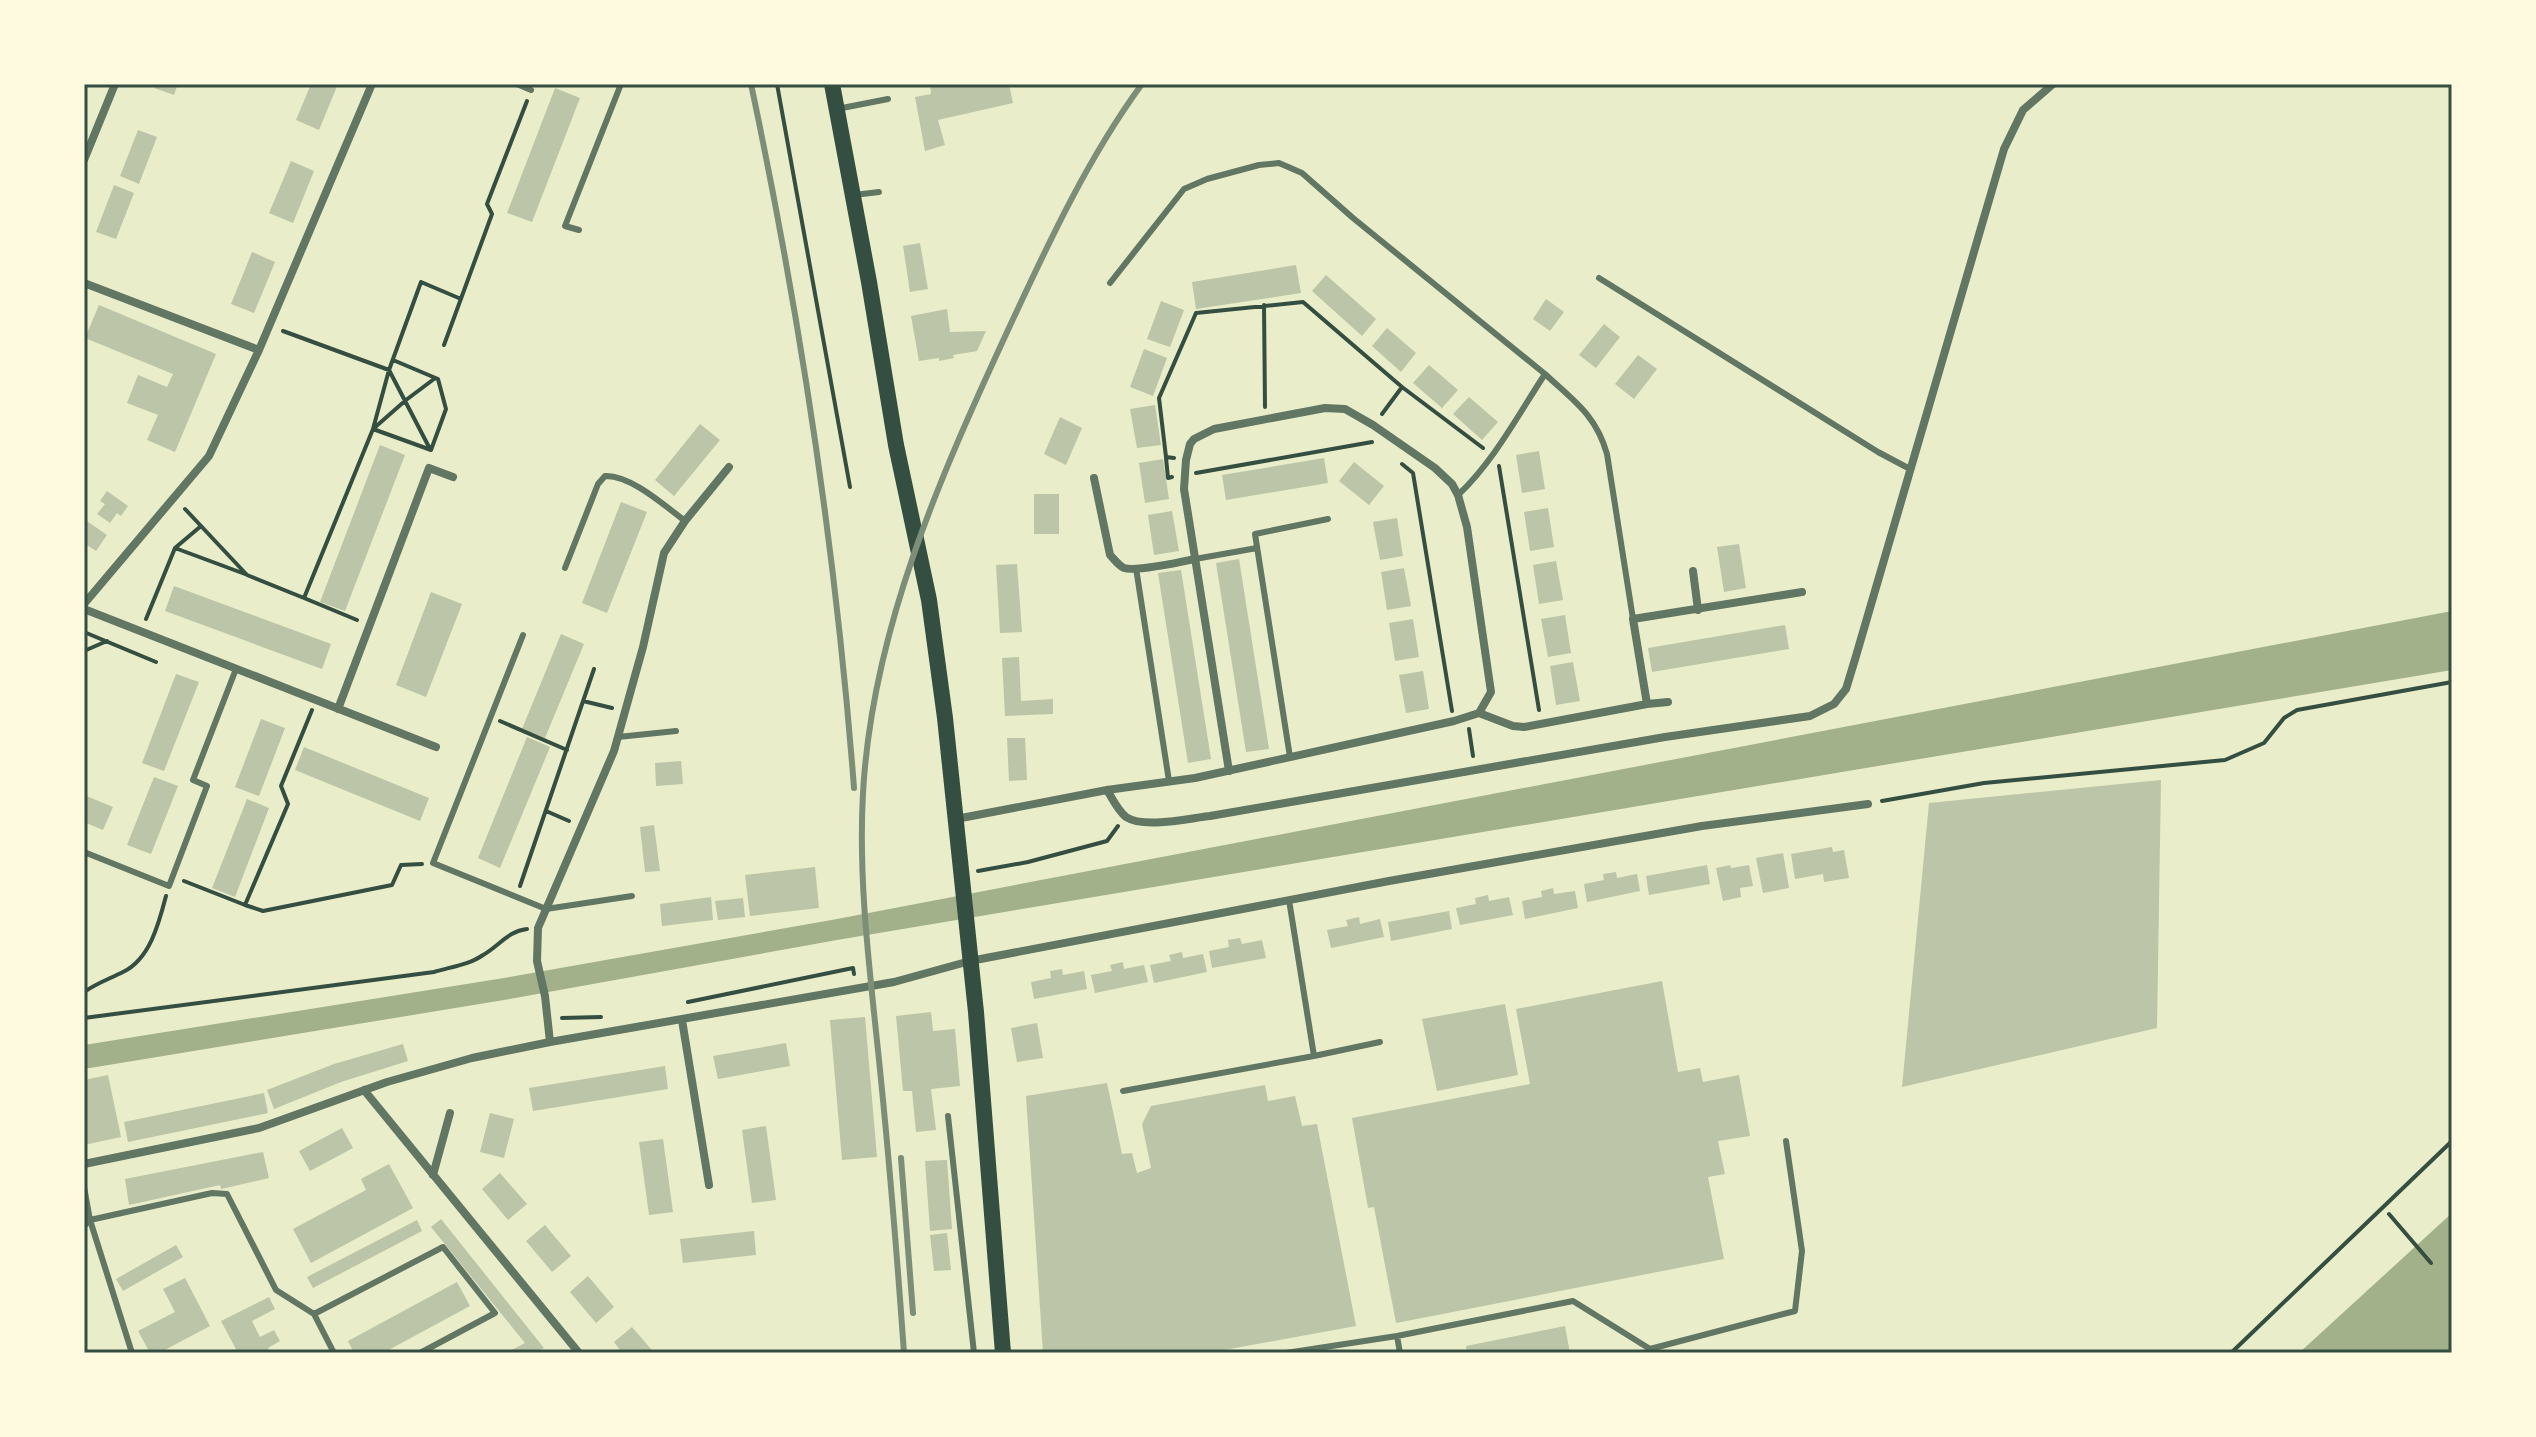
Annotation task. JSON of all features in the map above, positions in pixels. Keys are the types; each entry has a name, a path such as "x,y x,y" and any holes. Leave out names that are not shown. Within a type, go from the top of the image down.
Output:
{"main road":[{"path":"832,84 896,445 929,600 955,820 968,874 967,927 1003,1353"}],"street":[{"path":"84,160 115,84"},
{"path":"372,84 259,350 209,456 84,606 436,747"},
{"path":"1107,790 1125,816 1156,823 1810,716 1834,704 1846,689 2004,149 2023,110 2053,84"},
{"path":"84,283 259,350"},
{"path":"1229,771 1184,489 1190,444 1214,429 1339,408 1373,425 1435,468 1452,484 1467,527 1491,692 1479,713"},
{"path":"550,1042 537,961 538,928 605,777 643,647 664,553 685,521 729,467"},
{"path":"338,709 429,468 453,477"},
{"path":"1094,478 1110,555 1124,568 1195,559"},
{"path":"1693,571 1698,610"},
{"path":"1647,704 1633,619 1802,592"},
{"path":"955,820 1107,790 1195,778 1479,713 1524,727 1668,702"},
{"path":"84,1164 259,1128 364,1090 472,1058 550,1042 894,982 970,961 1289,900 1686,829 1868,804"},
{"path":"682,1020 709,1185"},
{"path":"364,1090 579,1353"},
{"path":"433,1175 450,1113"}],"lane":[{"path":"517,84 531,90"},
{"path":"579,230 565,226 621,84"},
{"path":"837,109 888,99"},
{"path":"1110,283 1184,189 1207,179 1259,165 1279,163 1302,173 1545,374 1594,421 1605,444 1633,619"},
{"path":"854,195 879,192"},
{"path":"1599,278 1910,469"},
{"path":"1458,495 1492,455 1545,374"},
{"path":"565,568 598,484 605,476 619,478 656,497 685,521"},
{"path":"1290,757 1255,534 1328,519"},
{"path":"1195,559 1257,548"},
{"path":"1136,568 1169,781"},
{"path":"523,635 433,863 546,909 632,896"},
{"path":"84,852 169,886 207,786 193,780 236,669"},
{"path":"618,737 676,731"},
{"path":"1289,900 1314,1056"},
{"path":"1123,1091 1380,1042"},
{"path":"948,1116 974,1353"},
{"path":"1286,1353 1397,1336 1573,1301 1650,1351 1795,1311 1802,1251 1786,1141"},
{"path":"84,1187 90,1220 132,1353"},
{"path":"84,1226 90,1220 212,1193 227,1194 276,1290 314,1314 334,1353"},
{"path":"314,1314 443,1247 495,1313 420,1353"},
{"path":"1397,1336 1400,1353"}],"path":[{"path":"777,84 850,487"},
{"path":"444,345 492,214 487,204 531,90"},
{"path":"304,598 373,429 389,370 421,282 461,299"},
{"path":"1381,449 1371,441 1168,478 1159,398 1196,313 1303,302 1402,387 1492,455 1498,465 1542,724"},
{"path":"1264,305 1265,419"},
{"path":"283,331 389,370 431,450"},
{"path":"393,360 438,379 446,409 431,450"},
{"path":"373,429 434,379"},
{"path":"1373,425 1402,387"},
{"path":"373,429 431,450"},
{"path":"1166,457 1186,460"},
{"path":"1392,457 1413,473 1454,721"},
{"path":"185,509 247,575"},
{"path":"141,631 175,548 201,526"},
{"path":"175,548 370,625"},
{"path":"84,632 156,662"},
{"path":"84,651 107,641"},
{"path":"516,897 594,669"},
{"path":"1868,804 1984,783 2225,760 2264,743 2284,718 2297,710 2452,682"},
{"path":"245,905 288,804 281,786 316,700"},
{"path":"583,701 609,707"},
{"path":"491,717 567,750"},
{"path":"1471,740 1473,757"},
{"path":"546,811 568,820"},
{"path":"968,874 1107,841 1125,816"},
{"path":"173,876 263,911 392,885 401,865 433,863"},
{"path":"84,992 136,963 158,925 169,886"},
{"path":"84,1018 434,972 483,955 511,933 538,928"},
{"path":"687,1002 853,968 855,989"},
{"path":"548,1019 611,1015"},
{"path":"2231,1353 2452,1141"},
{"path":"2389,1214 2431,1263"}],"shaded area":[{"path":"2452,611 2452,670 84,1069 84,1045 504,978 837,919"},
{"path":"2452,1213 2452,1353 2299,1353"}],"building":[{"path":"156,84 178,84 174,95 154,88"},
{"path":"311,84 338,84 319,130 296,120"},
{"path":"930,84 1009,84 1013,103 938,120 945,145 925,151 915,97 931,94"},
{"path":"555,88 580,98 532,222 507,213"},
{"path":"138,130 157,137 139,184 120,176"},
{"path":"291,161 314,171 293,223 269,213"},
{"path":"114,185 134,193 116,239 96,232"},
{"path":"920,243 928,289 910,292 903,246"},
{"path":"252,252 275,262 254,313 231,304"},
{"path":"1296,265 1301,293 1196,309 1192,282"},
{"path":"1326,275 1376,319 1362,336 1312,291"},
{"path":"1546,299 1564,312 1550,331 1533,319"},
{"path":"1161,301 1184,310 1170,347 1147,339"},
{"path":"99,305 216,354 175,452 147,440 158,415 127,403 138,375 167,387 173,374 85,338"},
{"path":"947,309 950,332 986,331 977,351 939,361 939,358 919,361 911,316"},
{"path":"1604,324 1620,337 1596,368 1579,355"},
{"path":"1387,328 1416,353 1401,372 1372,346"},
{"path":"1144,349 1167,358 1153,396 1130,387"},
{"path":"1638,355 1657,369 1634,399 1615,384"},
{"path":"1429,365 1458,390 1442,408 1413,383"},
{"path":"1469,397 1498,422 1482,440 1453,414"},
{"path":"1155,405 1161,445 1137,448 1130,409"},
{"path":"1060,417 1082,428 1066,465 1044,454"},
{"path":"700,424 720,440 674,496 655,480"},
{"path":"380,445 405,455 345,611 320,602"},
{"path":"1539,451 1545,489 1522,493 1516,455"},
{"path":"1324,458 1328,483 1226,500 1222,475"},
{"path":"1163,459 1169,499 1145,503 1139,463"},
{"path":"1354,462 1384,486 1369,505 1339,481"},
{"path":"107,491 128,506 121,516 117,513 110,523 97,514 105,504 100,501"},
{"path":"1034,494 1059,494 1059,534 1034,534"},
{"path":"621,502 647,512 607,613 582,603"},
{"path":"1548,508 1554,547 1530,551 1524,512"},
{"path":"1172,511 1179,551 1154,555 1148,515"},
{"path":"1397,518 1403,556 1380,560 1373,522"},
{"path":"84,519 107,535 96,551 84,543"},
{"path":"1739,544 1746,588 1724,592 1717,547"},
{"path":"1239,559 1269,749 1246,752 1216,563"},
{"path":"1556,561 1563,600 1539,604 1533,565"},
{"path":"1017,564 1022,632 1000,633 996,565"},
{"path":"1404,568 1411,606 1387,610 1381,572"},
{"path":"1181,570 1211,759 1188,763 1158,573"},
{"path":"174,586 331,644 322,669 165,611"},
{"path":"431,592 462,604 426,697 396,685"},
{"path":"1565,615 1571,653 1548,657 1541,619"},
{"path":"1413,619 1419,657 1395,661 1389,623"},
{"path":"1785,625 1789,649 1652,672 1648,648"},
{"path":"561,634 584,644 545,738 522,729"},
{"path":"1019,657 1021,701 1053,699 1053,714 1005,716 1002,658"},
{"path":"1573,662 1580,701 1556,705 1550,666"},
{"path":"1423,671 1429,709 1406,713 1399,675"},
{"path":"176,674 199,682 164,771 142,763"},
{"path":"261,719 285,728 259,796 235,787"},
{"path":"527,737 550,747 500,868 478,858"},
{"path":"1007,738 1025,738 1027,780 1009,781"},
{"path":"304,747 429,798 420,821 295,770"},
{"path":"681,761 683,784 656,786 655,763"},
{"path":"154,777 178,786 151,854 127,845"},
{"path":"2161,780 2157,1028 1902,1087 1929,803"},
{"path":"84,795 113,807 103,830 84,822"},
{"path":"247,799 269,808 235,897 212,888"},
{"path":"654,825 660,871 645,872 640,827"},
{"path":"1832,847 1833,852 1844,850 1849,878 1824,882 1823,874 1795,879 1791,854"},
{"path":"1783,853 1789,888 1763,893 1756,858"},
{"path":"1707,865 1710,884 1649,895 1646,876"},
{"path":"1730,865 1731,868 1749,865 1753,886 1740,888 1741,897 1723,901 1716,868"},
{"path":"815,867 819,908 750,916 745,875"},
{"path":"1616,872 1617,878 1637,874 1640,891 1587,902 1584,884 1604,880 1603,874"},
{"path":"1553,888 1554,894 1575,891 1578,908 1525,919 1522,901 1542,897 1541,891"},
{"path":"1488,895 1489,901 1509,897 1513,915 1460,925 1456,908 1476,904 1475,898"},
{"path":"711,897 713,920 662,926 660,904"},
{"path":"743,898 745,917 718,920 715,901"},
{"path":"1449,911 1452,929 1391,941 1388,922"},
{"path":"1359,917 1360,924 1380,919 1384,937 1331,948 1327,930 1348,926 1346,920"},
{"path":"1240,938 1242,944 1262,940 1266,958 1212,968 1209,951 1229,947 1228,940"},
{"path":"1182,952 1183,958 1203,954 1207,972 1154,983 1150,965 1171,961 1169,955"},
{"path":"1123,962 1124,969 1144,965 1148,982 1095,993 1091,975 1112,971 1110,965"},
{"path":"1062,969 1063,975 1084,971 1087,989 1034,999 1031,982 1051,978 1050,971"},
{"path":"1662,981 1678,1072 1700,1068 1703,1082 1739,1075 1750,1136 1718,1141 1725,1174 1708,1177 1724,1259 1396,1323 1374,1207 1368,1208 1352,1118 1530,1084 1516,1009"},
{"path":"1505,1004 1518,1075 1437,1091 1422,1019"},
{"path":"931,1012 933,1031 955,1029 960,1086 931,1089 936,1130 916,1132 912,1091 903,1091 896,1016"},
{"path":"865,1017 877,1157 842,1160 830,1020"},
{"path":"1037,1023 1043,1058 1017,1062 1011,1028"},
{"path":"786,1043 790,1066 718,1079 713,1056"},
{"path":"403,1044 408,1061 341,1082 274,1109 267,1090 334,1064"},
{"path":"665,1066 668,1089 533,1111 529,1088"},
{"path":"108,1075 121,1137 84,1145 84,1080"},
{"path":"1107,1083 1122,1154 1132,1153 1137,1173 1151,1168 1142,1124 1151,1106 1265,1085 1268,1101 1295,1096 1302,1126 1317,1124 1356,1326 1208,1353 1043,1353 1026,1096"},
{"path":"264,1093 268,1113 128,1142 124,1122"},
{"path":"490,1113 514,1119 504,1158 480,1152"},
{"path":"766,1126 776,1200 752,1203 742,1130"},
{"path":"342,1128 353,1148 310,1171 299,1151"},
{"path":"663,1139 673,1212 649,1215 639,1142"},
{"path":"263,1152 269,1178 221,1189 220,1185 129,1205 125,1179"},
{"path":"947,1160 952,1229 930,1231 925,1161"},
{"path":"389,1164 413,1208 311,1263 293,1229 366,1190 361,1179"},
{"path":"500,1173 527,1204 508,1220 482,1189"},
{"path":"441,1219 544,1348 534,1353 506,1353 525,1343 431,1227"},
{"path":"417,1220 422,1231 313,1288 307,1277"},
{"path":"545,1225 571,1256 552,1272 526,1241"},
{"path":"754,1231 756,1255 683,1263 680,1239"},
{"path":"947,1233 951,1270 934,1271 930,1235"},
{"path":"176,1245 183,1257 123,1291 116,1279"},
{"path":"588,1276 614,1307 596,1323 570,1292"},
{"path":"185,1278 210,1326 159,1353 150,1353 138,1331 175,1312 163,1289"},
{"path":"457,1282 470,1306 383,1353 354,1353 348,1341"},
{"path":"269,1297 275,1309 252,1321 260,1337 274,1330 280,1341 268,1348 271,1353 238,1353 221,1321"},
{"path":"1565,1326 1570,1353 1467,1353 1466,1346"},
{"path":"632,1327 654,1353 622,1353 614,1342"}],"railway":[{"path":"751,84 785,259 814,434 837,611 854,788"},
{"path":"904,1353 862,860 863,793 869,732 880,673 913,556 958,441 1069,204 1103,142 1142,84"},
{"path":"901,1158 913,1313"}]}
